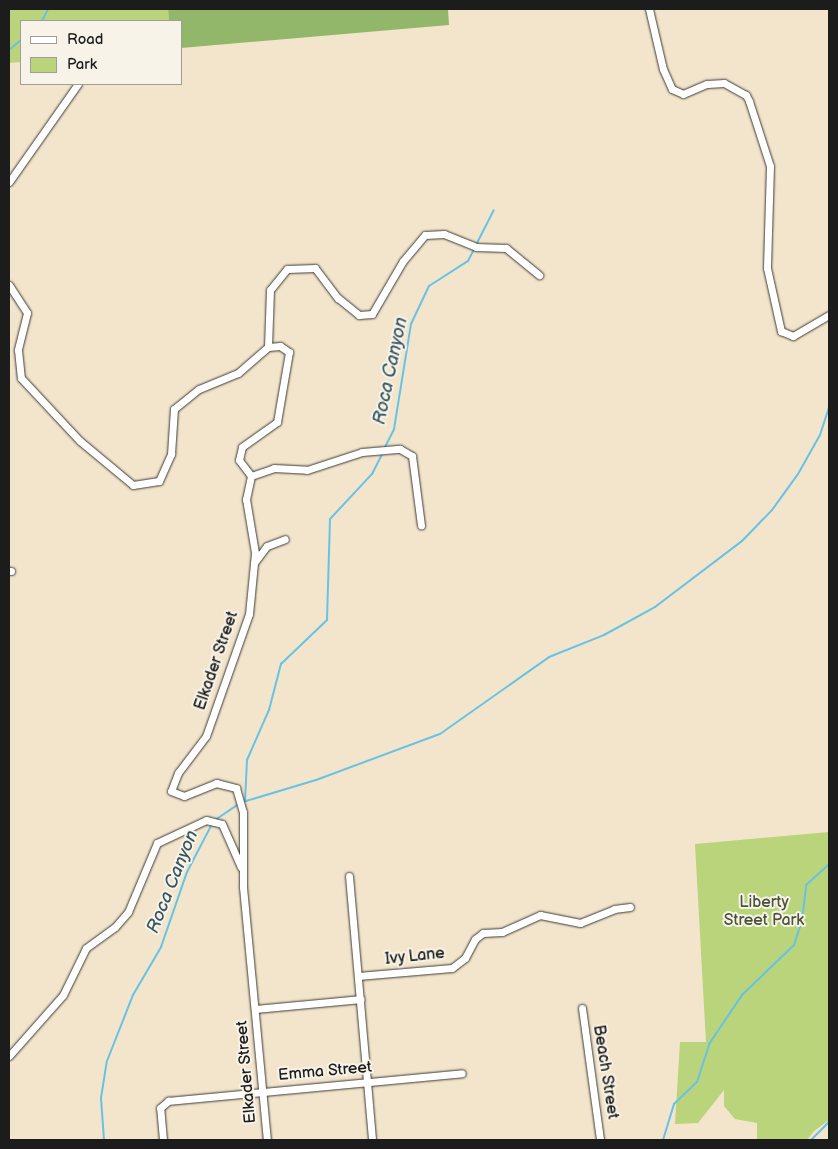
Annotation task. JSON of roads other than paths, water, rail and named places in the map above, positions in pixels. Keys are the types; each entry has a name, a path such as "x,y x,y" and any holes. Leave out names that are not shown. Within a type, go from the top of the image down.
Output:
{"street":[{"path":"649,9 663,69 672,89 683,94 707,84 724,83 746,94 770,166 767,268 781,331 793,336 829,315"},
{"path":"9,182 77,85"},
{"path":"268,347 270,290 287,269 315,268 338,298 359,315 372,314 403,261 424,235 444,234 476,247 506,248 540,275"},
{"path":"9,285 27,313 18,350 21,378 80,441 133,485 159,481 171,454 174,408 199,389 238,372 268,347 280,346 289,352 289,363 277,422 242,447 239,460 252,476 274,468 307,470 362,452 400,449 412,456 421,525"},
{"name":"Elkader Street","path":"252,476 246,499 253,563 249,614 206,736 178,773 171,791 184,796 216,783 236,788 243,812 243,870 267,1140"},
{"path":"253,563 267,546 285,539"},
{"path":"9,1056 63,995 86,948 115,927 128,912 157,844 208,821 222,824 243,870"},
{"path":"349,876 372,1140"},
{"name":"Ivy Lane","path":"358,976 452,968 465,958 475,939 483,933 502,932 540,916 580,923 614,909 630,907"},
{"path":"256,1009 361,999"},
{"name":"Beach Street","path":"582,1008 600,1140"},
{"name":"Emma Street","path":"163,1140 161,1104 262,1091 462,1073"}],"waterway":[{"path":"42,20 48,9"},
{"path":"9,50 20,41"},
{"name":"Roca Canyon","path":"476,245 494,210"},
{"name":"Roca Canyon","path":"385,447 394,429 411,324 429,286 468,261 474,249"},
{"path":"246,801 316,780 440,734 549,657 604,635 655,607 742,541 772,510 798,474 820,435 829,407"},
{"name":"Roca Canyon","path":"242,803 245,801 247,760 269,710 281,664 327,620 330,519 372,474 382,454"},
{"name":"Roca Canyon","path":"215,820 237,805"},
{"name":"Roca Canyon","path":"104,1140 101,1098 107,1061 133,995 161,947 187,872 212,824"},
{"path":"663,1140 674,1104 697,1082 709,1044 742,995 794,945 802,920 806,885 829,864"},
{"path":"811,1140 829,1122"}],"park label":[{"name":"Liberty Street Park","path":"764,912"}]}
